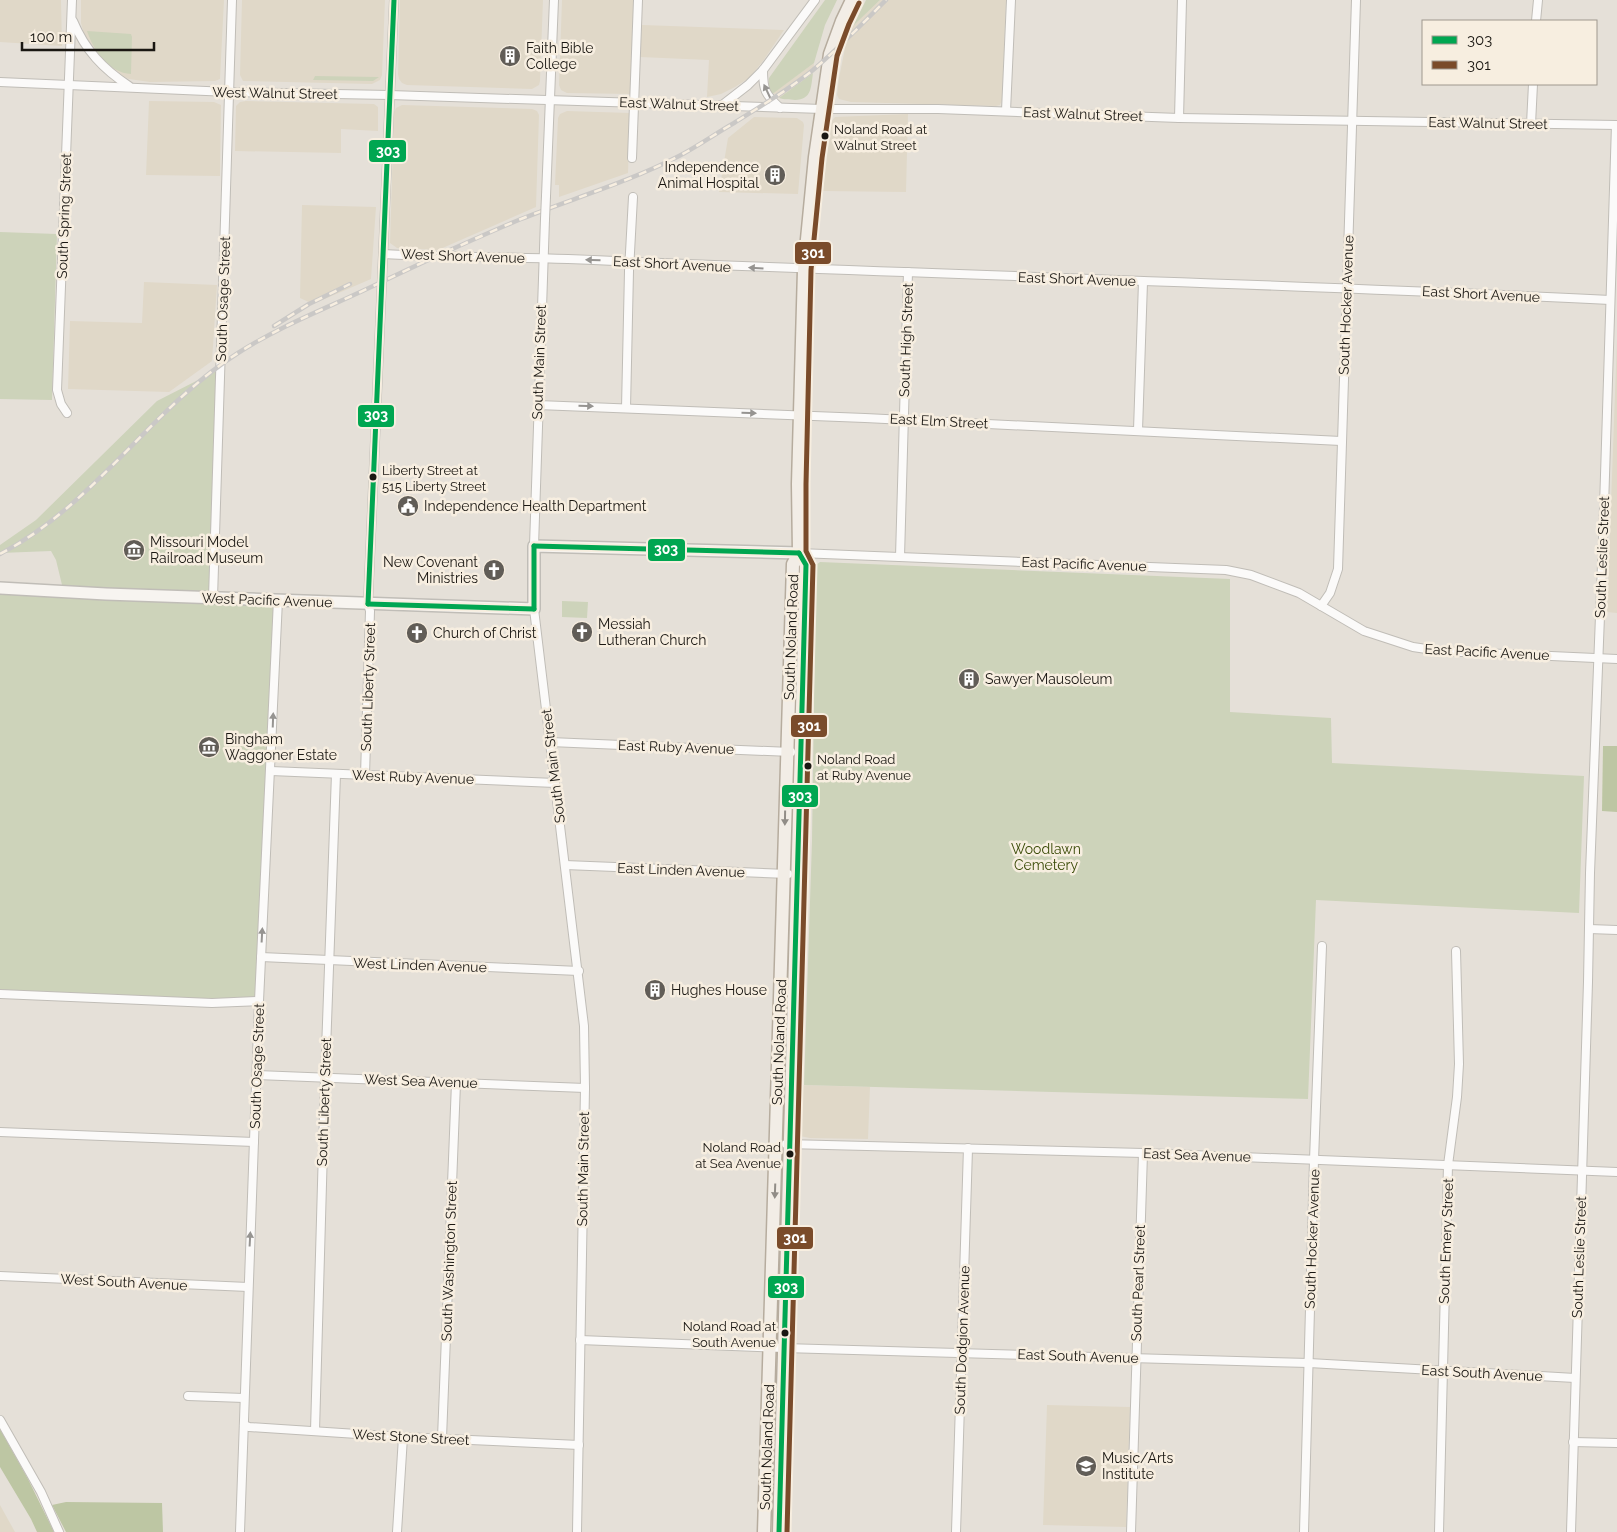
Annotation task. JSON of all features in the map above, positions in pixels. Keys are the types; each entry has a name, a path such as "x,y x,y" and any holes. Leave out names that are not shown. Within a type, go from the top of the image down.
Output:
{"main road":[{"name":"South Noland Road","path":"780,1532 806,565 799,553 798,484 804,270 814,166 830,54 852,0"},
{"name":"South Noland Road","path":"764,1532 793,564 799,553"}],"street":[{"name":"South Spring Street","path":"67,412 61,404 57,390 72,0"},
{"name":"South Osage Street","path":"213,598 232,0"},
{"name":"South Liberty Street","path":"365,775 370,611 368,604 394,0"},
{"name":"South Main Street","path":"554,0 538,405 534,609 579,971 584,1026 585,1088 577,1532"},
{"path":"632,158 638,0"},
{"path":"721,106 748,85 763,70 815,0"},
{"path":"1006,111 1011,0"},
{"path":"1179,118 1182,0"},
{"name":"South Hocker Avenue","path":"1321,606 1330,593 1338,569 1356,0"},
{"path":"1536,20 1538,0"},
{"name":"South Spring Street","path":"71,17 80,38 94,58 112,75 131,87"},
{"path":"763,70 765,92 780,108"},
{"name":"West Walnut Street","path":"0,82 229,92 390,95 550,101"},
{"path":"1531,124 1533,85"},
{"name":"East Walnut Street","path":"550,101 822,109 1006,111 1179,118 1617,125"},
{"name":"South Leslie Street","path":"1571,1532 1590,872 1617,125"},
{"path":"626,408 633,197"},
{"name":"West Short Avenue","path":"383,254 543,258"},
{"name":"East Short Avenue","path":"543,258 804,270 908,272 1610,300"},
{"name":"South High Street","path":"900,557 908,272"},
{"path":"1138,430 1143,282"},
{"name":"East Elm Street","path":"538,405 904,419 1341,441"},
{"name":"East Pacific Avenue","path":"534,546 799,553 1226,570 1251,575 1299,593 1364,631 1413,647 1440,651 1617,659"},
{"name":"West Pacific Avenue","path":"0,588 106,594 534,609"},
{"name":"South Osage Street","path":"240,1532 257,1075 258,1001 278,600"},
{"name":"East Ruby Avenue","path":"550,742 802,752"},
{"name":"West Ruby Avenue","path":"270,771 555,784"},
{"name":"South Liberty Street","path":"315,1431 336,774"},
{"name":"East Linden Avenue","path":"565,865 797,874"},
{"path":"1589,929 1617,930"},
{"name":"South Hocker Avenue","path":"1304,1532 1322,946"},
{"name":"South Emery Street","path":"1439,1532 1448,1165 1457,1097 1459,1064 1456,951"},
{"name":"West Linden Avenue","path":"261,957 579,971"},
{"path":"0,994 212,1003 258,1001"},
{"name":"West Sea Avenue","path":"257,1075 585,1088"},
{"name":"South Washington Street","path":"442,1438 456,1083"},
{"path":"0,1132 254,1142"},
{"name":"East Sea Avenue","path":"776,1144 1143,1153 1617,1172"},
{"name":"South Dodgion Avenue","path":"956,1532 968,1148"},
{"name":"South Pearl Street","path":"1131,1532 1135,1358 1143,1153"},
{"name":"West South Avenue","path":"0,1276 248,1287"},
{"name":"East South Avenue","path":"580,1340 1309,1364 1575,1378"},
{"path":"188,1396 244,1398"},
{"path":"0,1420 42,1492 59,1532"},
{"name":"West Stone Street","path":"244,1425 249,1427 403,1437 579,1445"},
{"path":"397,1532 403,1437"},
{"path":"1573,1442 1617,1443"}],"shaded area":[{"path":"0,0 61,0 62,46 0,42"},
{"path":"81,0 224,0 220,79 215,81 150,82 129,79 119,75 100,60 85,38 81,23"},
{"path":"242,0 385,0 382,75 380,80 372,84 243,81 240,75"},
{"path":"400,0 543,0 539,85 532,89 407,85 402,83 398,74"},
{"path":"562,0 634,0 632,91 630,94 567,93 561,90 559,85"},
{"path":"880,0 1006,0 1002,100 1000,105 851,102 839,99 837,95 839,78 846,43 853,26"},
{"path":"642,25 784,30 749,78 721,94 707,97 709,60 640,57"},
{"path":"814,63 813,73 779,98 773,93"},
{"path":"149,101 214,102 221,105 220,176 146,175"},
{"path":"240,102 374,104 378,107 378,131 341,129 341,153 235,151 236,106"},
{"path":"402,105 532,109 537,111 539,115 536,207 438,250 397,248 390,243 394,112 396,108"},
{"path":"567,111 630,113 628,173 559,197 559,185 555,185 558,118 560,114"},
{"path":"908,114 906,192 823,191 831,122 835,117"},
{"path":"754,117 797,118 803,122 798,194 719,192 728,138"},
{"path":"302,205 376,207 371,279 313,304 300,298"},
{"path":"144,282 217,285 212,361 169,392 68,389 70,321 142,323"},
{"path":"1617,339 1617,613 1607,612"},
{"path":"799,1085 870,1087 868,1139 810,1138 800,1136 797,1129"},
{"name":"Music/Arts Institute","path":"1047,1405 1130,1407 1126,1527 1043,1525"},
{"path":"0,1505 15,1532 0,1532"}],"green space":[{"path":"825,0 837,0 825,25 814,63 771,95 768,88 769,78"},
{"path":"866,0 880,0 853,26"},
{"path":"87,31 131,34 131,74 123,73 109,65 93,46"},
{"path":"813,73 810,91 805,98 795,100 779,98"},
{"path":"315,76 379,77 373,81 313,80"},
{"path":"0,232 57,234 52,400 0,399"},
{"path":"221,365 213,597 278,600 259,1001 0,994 0,586 63,589 56,560 51,551 0,553 0,545 36,520 157,401 204,377"},
{"name":"Woodlawn Cemetery","path":"820,562 1230,579 1230,712 1331,718 1332,763 1584,776 1579,913 1316,900 1308,1099 804,1085 812,841 816,565"},
{"path":"562,601 588,602 587,618 562,617"},
{"path":"1603,746 1617,746 1617,812 1602,811"},
{"path":"0,1429 28,1479 54,1532 37,1532 0,1467"},
{"path":"66,1502 162,1503 163,1532 66,1532 52,1505"}],"railway":[{"path":"0,554 34,534 65,510 94,484 177,401 206,376 238,353 287,326 465,243 521,219 641,174 679,156 804,77 832,53 886,0"},
{"path":"274,326 309,304 350,284"}],"transit line":[{"name":"303","path":"368,604 394,0"},
{"name":"301","path":"787,1532 813,565 806,551 811,270 822,158 837,56 859,3"},
{"name":"303","path":"534,546 799,553"},
{"name":"303","path":"534,546 534,609"},
{"name":"303","path":"779,1532 806,565 799,553"},
{"name":"303","path":"368,604 534,609"}],"place":[{"name":"Faith Bible College","path":"510,56"},
{"name":"Noland Road at Walnut Street","path":"825,136"},
{"name":"Independence Animal Hospital","path":"775,175"},
{"name":"Liberty Street at 515 Liberty Street","path":"373,477"},
{"name":"Independence Health Department","path":"408,506"},
{"name":"Missouri Model Railroad Museum","path":"134,550"},
{"name":"New Covenant Ministries","path":"494,570"},
{"name":"Messiah Lutheran Church","path":"582,632"},
{"name":"Church of Christ","path":"417,633"},
{"name":"Sawyer Mausoleum","path":"969,679"},
{"name":"Bingham Waggoner Estate","path":"209,747"},
{"name":"Noland Road at Ruby Avenue","path":"808,766"},
{"name":"Hughes House","path":"655,990"},
{"name":"Noland Road at Sea Avenue","path":"790,1154"},
{"name":"Noland Road at South Avenue","path":"785,1333"},
{"name":"Music/Arts Institute","path":"1086,1466"}]}
